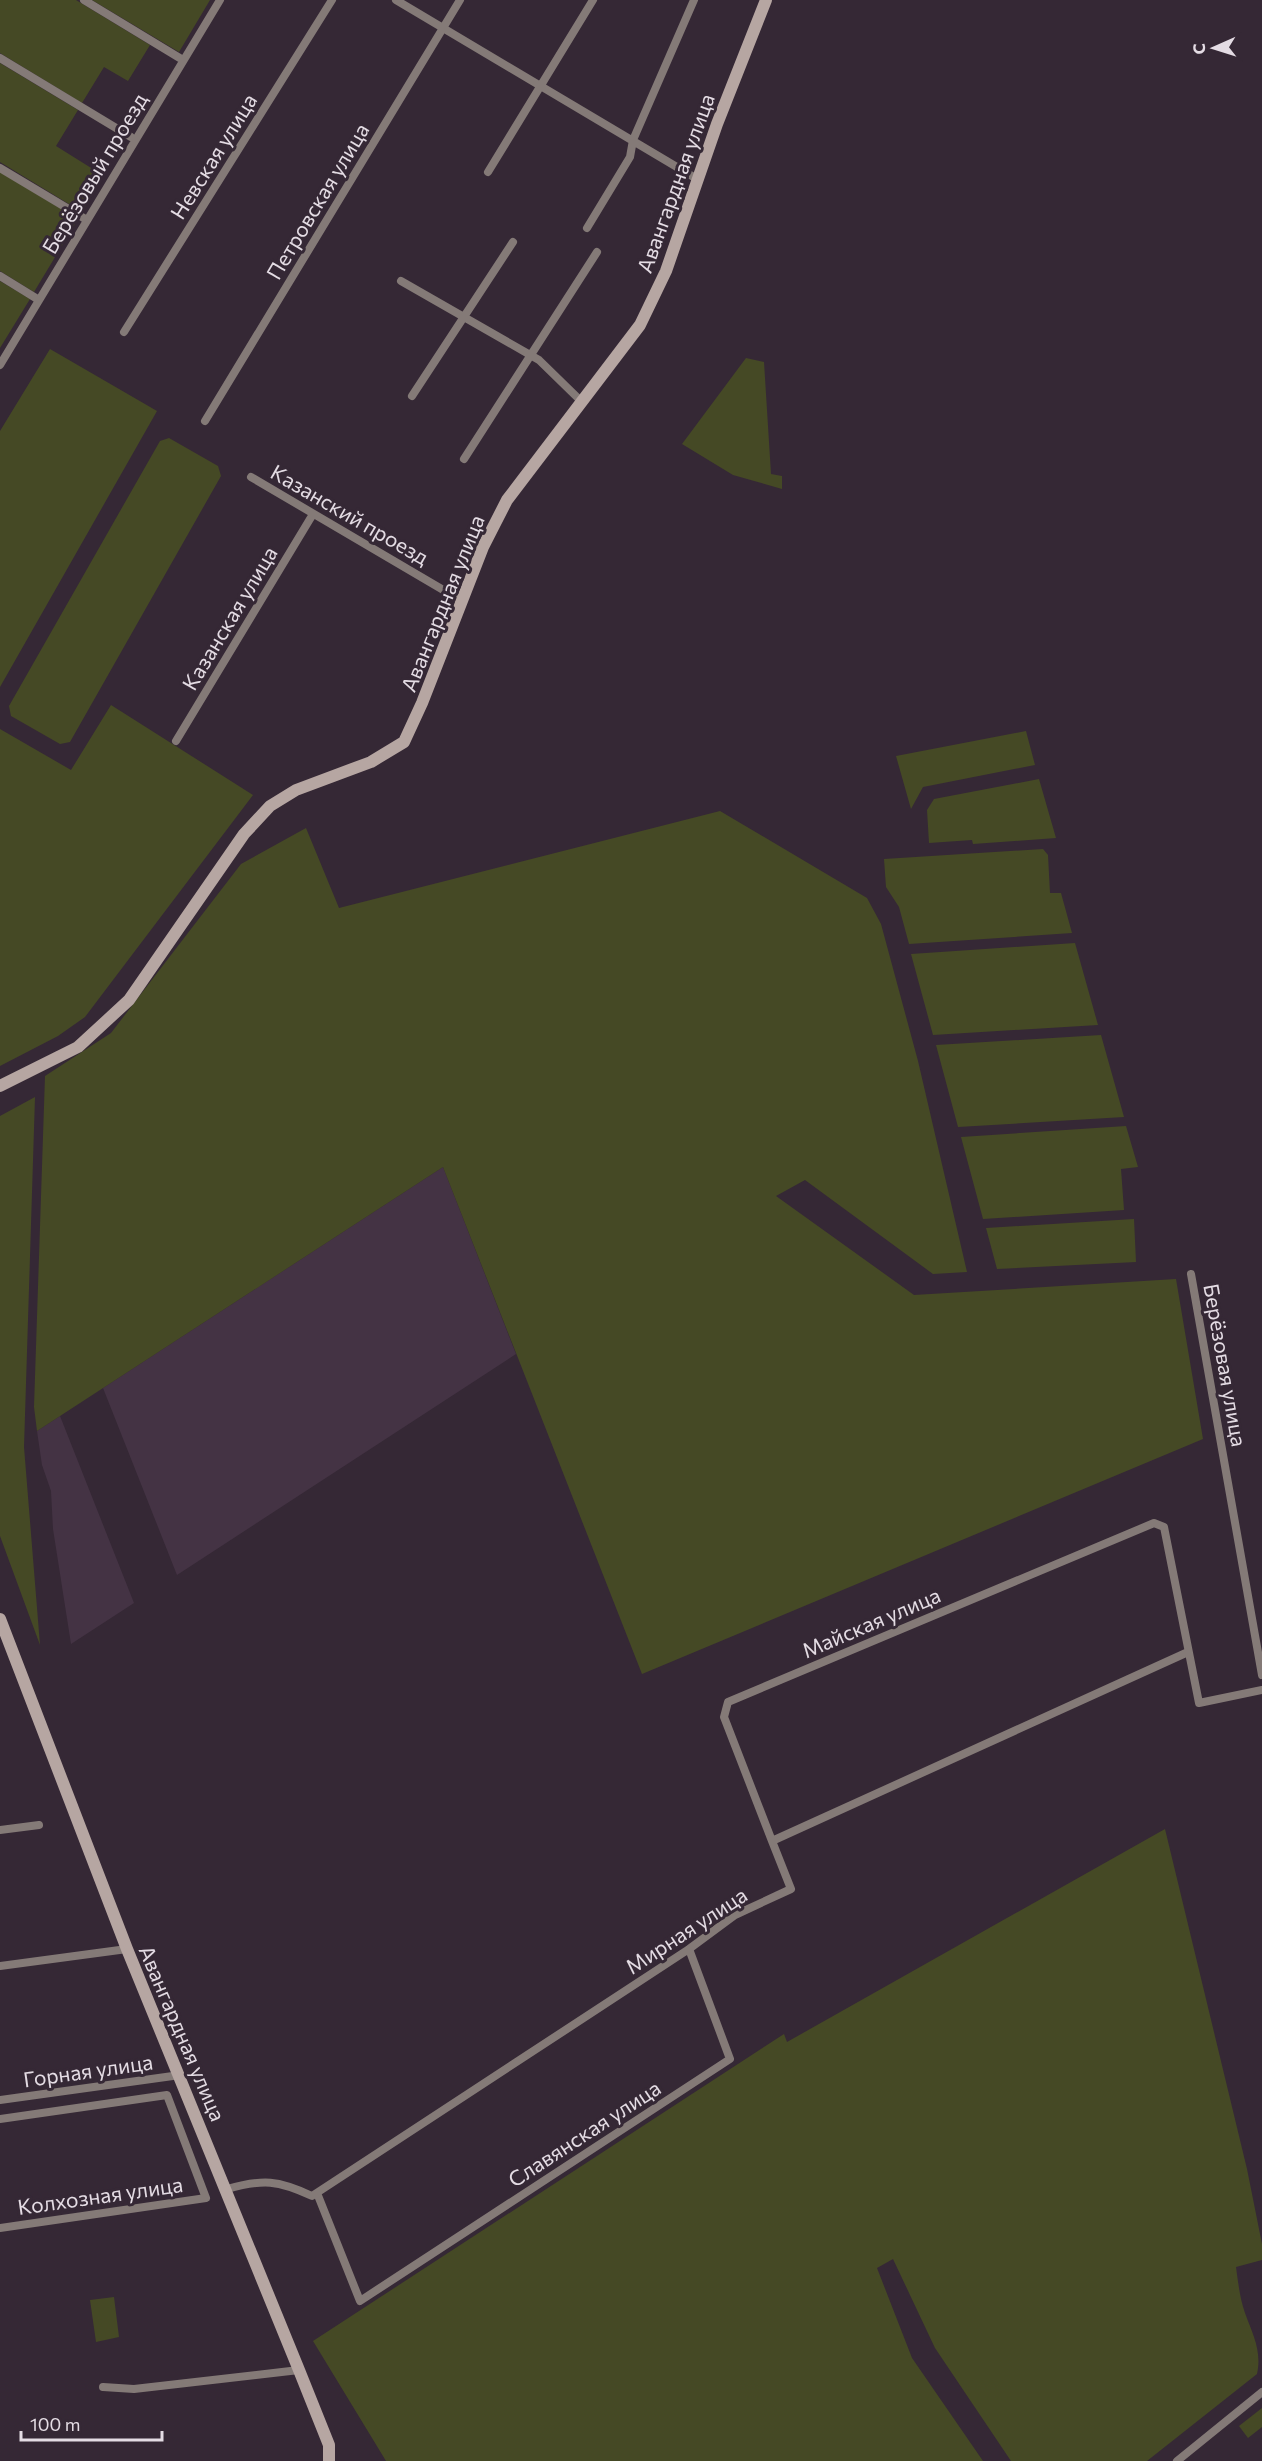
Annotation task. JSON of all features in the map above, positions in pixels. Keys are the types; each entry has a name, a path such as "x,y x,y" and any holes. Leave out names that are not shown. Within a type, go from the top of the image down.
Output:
{"main road":[{"name":"Авангардная улица","path":"0,1086 78,1047 129,1000 244,834 270,806 296,790 371,762 404,742 483,547 507,500 640,325 666,271 697,179 766,0"},
{"name":"Авангардная улица","path":"0,1619 127,1949 227,2189 329,2445 330,2461"}],"street":[{"path":"84,0 183,60"},
{"name":"Берёзовый проезд","path":"0,365 220,0"},
{"name":"Невская улица","path":"124,332 332,0"},
{"path":"396,0 697,179"},
{"name":"Петровская улица","path":"205,421 460,0"},
{"path":"488,172 592,0"},
{"path":"587,228 630,156 633,140 694,0"},
{"path":"0,58 131,137"},
{"path":"0,168 87,220"},
{"path":"412,396 513,242"},
{"path":"464,459 597,252"},
{"path":"0,276 39,300"},
{"path":"401,281 539,360 582,402"},
{"name":"Казанский проезд","path":"251,477 462,601"},
{"name":"Казанская улица","path":"177,741 313,513"},
{"name":"Берёзовая улица","path":"1191,1274 1262,1675"},
{"name":"Майская улица","path":"771,1841 724,1717 728,1702 1154,1522 1164,1527 1188,1652"},
{"path":"771,1841 1188,1652 1198,1703 1262,1689"},
{"path":"0,1830 39,1824"},
{"name":"Мирная улица","path":"317,2193 689,1949 735,1915 790,1888 771,1841"},
{"path":"0,1966 127,1949"},
{"name":"Славянская улица","path":"317,2193 360,2301 730,2059 689,1949"},
{"name":"Горная улица","path":"0,2100 180,2076"},
{"name":"Колхозная улица","path":"0,2119 167,2095 206,2198 0,2228"},
{"path":"227,2189 255,2181 283,2183 312,2196 317,2193"},
{"path":"103,2387 134,2389 299,2370"},
{"path":"1183,2459 1262,2392"}],"shaded area":[{"path":"443,1167 516,1354 177,1575 103,1388"},
{"path":"60,1416 134,1603 71,1644 53,1529 51,1491 42,1465 37,1431"}],"green space":[{"path":"0,0 76,0 150,45 128,81 104,67 82,103 0,53"},
{"path":"92,0 210,0 179,52"},
{"path":"0,63 78,110 56,146 104,176 82,212 0,162"},
{"path":"0,172 78,219 34,292 0,271"},
{"path":"0,281 30,299 0,348"},
{"path":"50,349 157,411 0,687 0,431"},
{"path":"746,358 764,362 771,474 782,476 782,489 733,475 682,444"},
{"path":"169,438 218,466 221,476 70,742 60,744 11,716 9,706 160,441"},
{"path":"111,705 253,795 85,1017 58,1036 0,1066 0,729 71,770"},
{"path":"1026,731 1035,765 923,787 911,809 896,756"},
{"path":"1039,779 1056,838 973,844 972,840 929,843 927,810 934,799"},
{"path":"720,811 867,898 881,924 918,1061 967,1272 933,1274 805,1180 776,1196 914,1295 1176,1279 1203,1439 642,1674 443,1167 37,1431 34,1407 45,1076 111,1033 241,864 306,828 339,908"},
{"path":"1043,849 1048,855 1050,893 1061,893 1072,933 909,944 899,907 886,887 884,859"},
{"path":"1075,943 1098,1025 933,1035 911,954"},
{"path":"1101,1035 1124,1117 958,1127 936,1045"},
{"path":"35,1097 24,1447 40,1645 0,1536 0,1116"},
{"path":"1126,1126 1138,1167 1121,1169 1124,1210 983,1219 961,1137"},
{"path":"1134,1219 1136,1262 997,1269 986,1228"},
{"path":"1165,1829 1247,2169 1262,2244 1262,2260 1236,2267 1242,2302 1258,2350 1257,2374 1147,2461 1011,2461 935,2348 893,2259 877,2268 912,2358 983,2461 386,2461 313,2341 784,2034 787,2042"},
{"path":"114,2297 119,2337 96,2342 90,2300"},
{"path":"1262,2408 1262,2427 1248,2438 1239,2426"}]}
